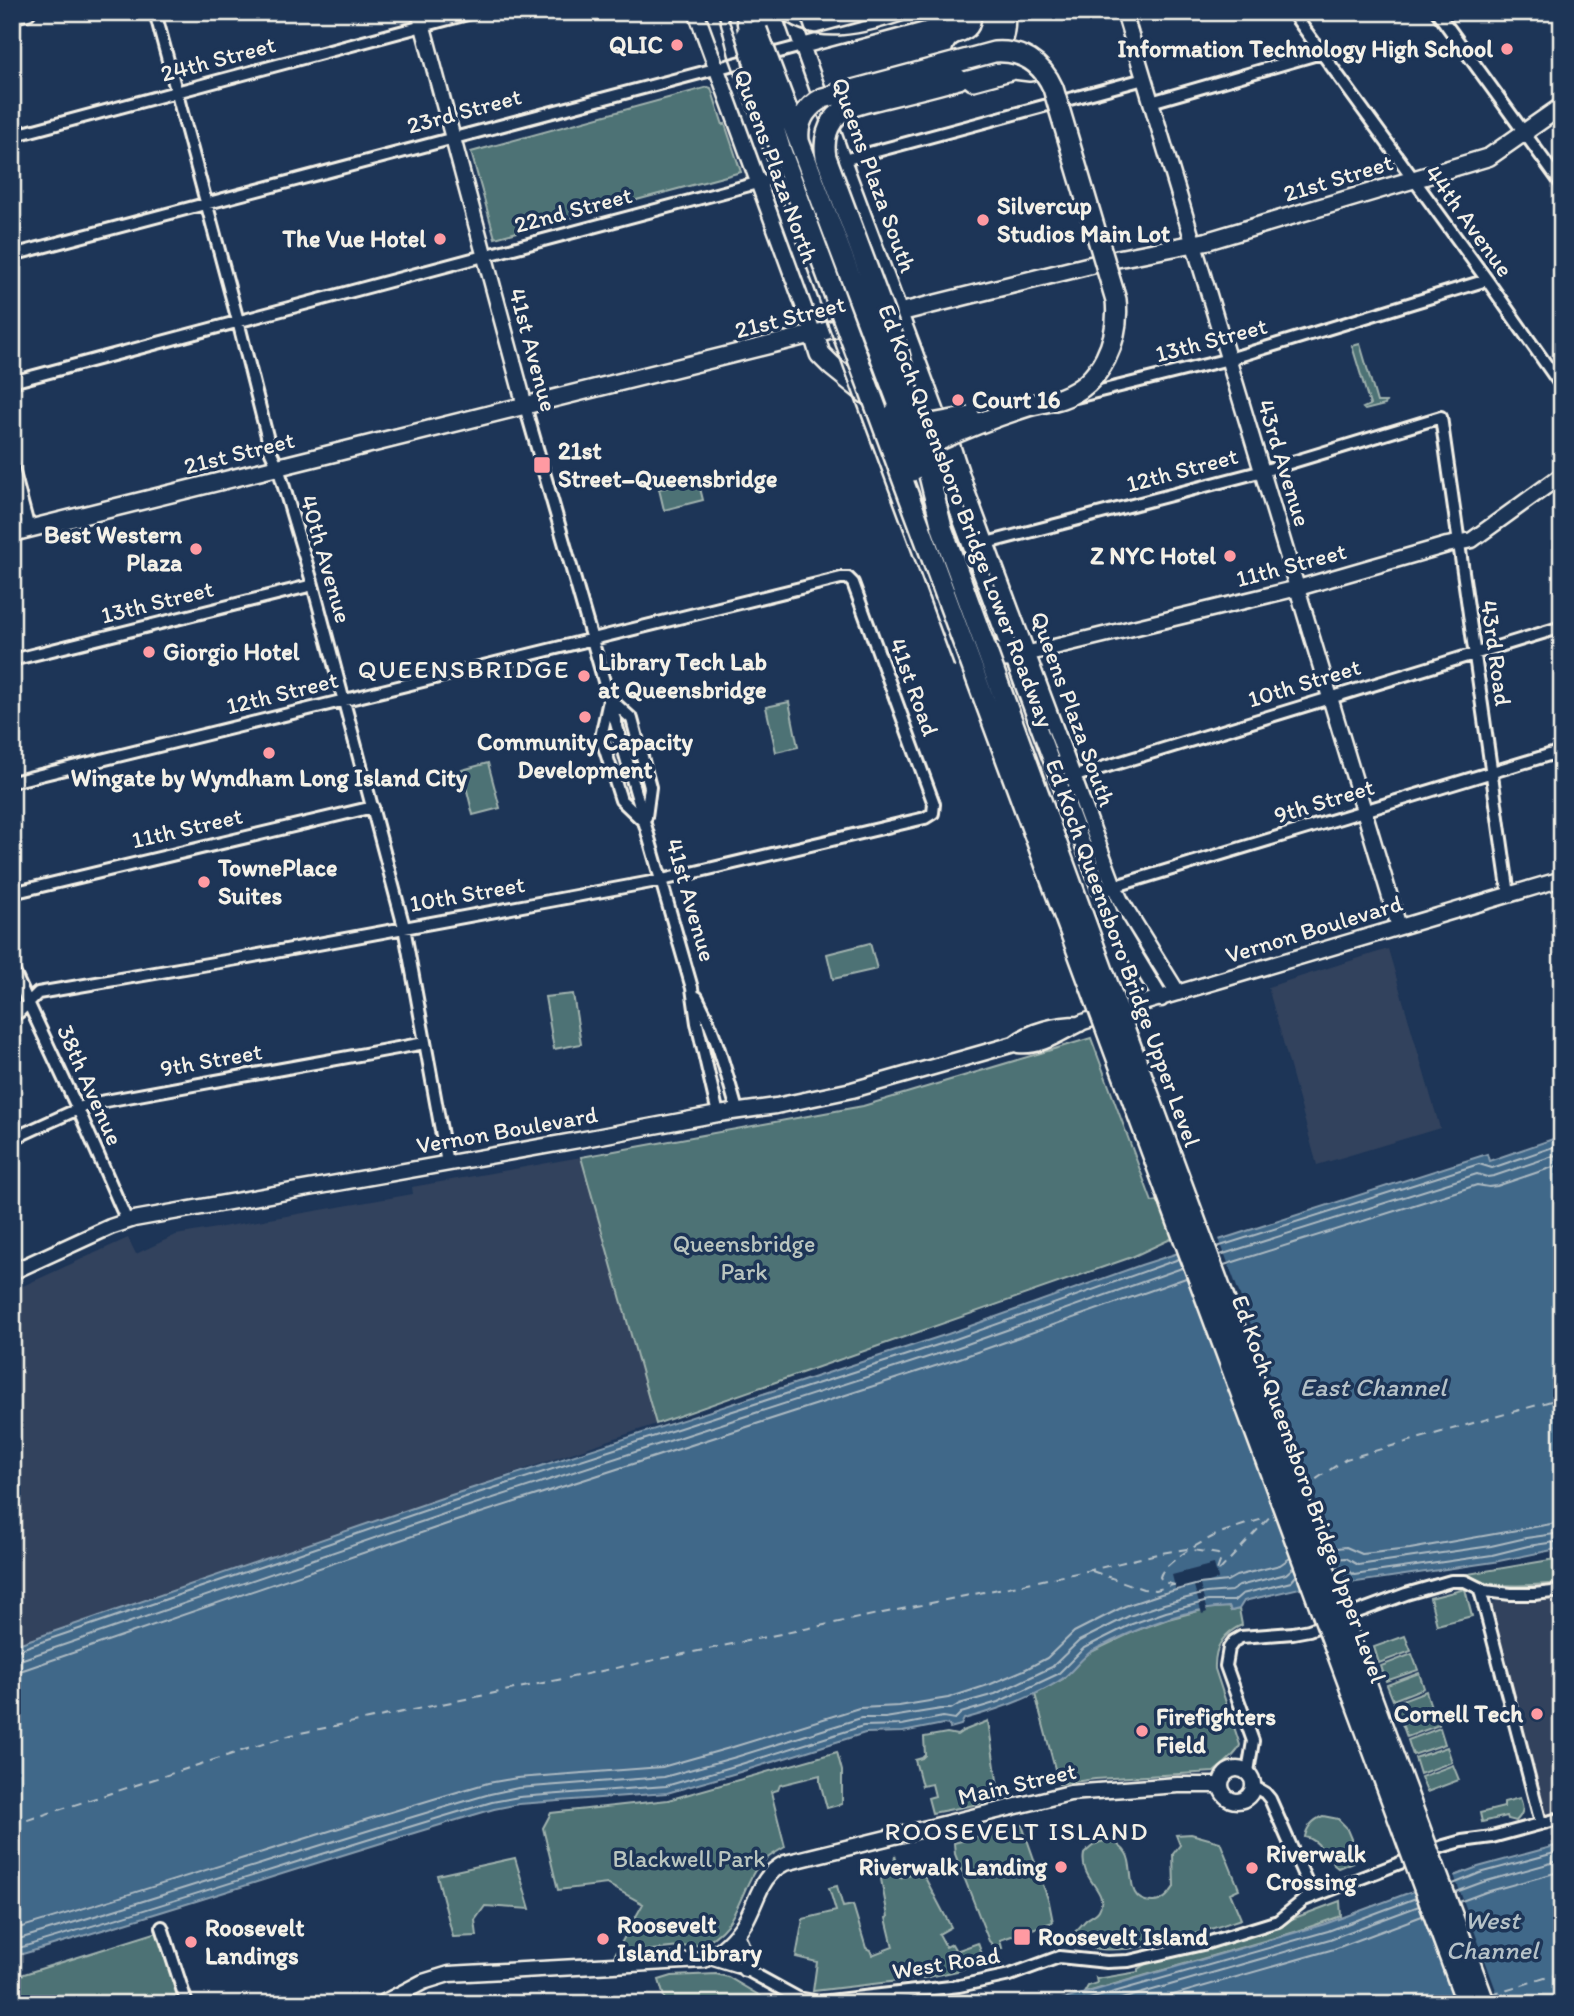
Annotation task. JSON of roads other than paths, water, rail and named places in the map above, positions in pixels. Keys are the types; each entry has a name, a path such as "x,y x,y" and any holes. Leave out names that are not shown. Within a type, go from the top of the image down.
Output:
{"highway":[{"path":"737,12 751,26 780,148 1470,2004"},
{"path":"992,12 987,38 976,49 817,94 799,110 789,133 789,146 1096,992"},
{"name":"Ed Koch Queensboro Bridge Upper Level","path":"1004,12 1003,36 995,54 983,67 958,79 846,110 836,117 829,129 824,146 826,157 899,352 942,528 1109,987 1487,2004"},
{"name":"Ed Koch Queensboro Bridge Lower Roadway","path":"751,26 949,538 1487,2004"},
{"path":"814,335 820,354 832,366 903,423 935,433 961,430 1027,406 1062,398 1087,382 1100,368 1108,353 1116,326 1114,291 1053,88 1036,64 1022,55 993,52 817,100 805,112 800,123 800,152 886,383 900,429 920,506"},
{"path":"958,79 971,81 1009,70 1026,69 1037,76 1046,88 1056,118 1099,263"},
{"path":"935,433 924,455 921,476 972,618 981,639 992,652 1003,657 1021,655"}],"main road":[{"path":"12,16 28,12"},
{"name":"Queens Plaza North","path":"696,12 814,335"},
{"name":"Queens Plaza South","path":"790,12 901,313 953,496 971,547 1073,775 1107,889 1110,914 1161,999"},
{"name":"43rd Avenue","path":"1124,12 1399,928"},
{"name":"23rd Street","path":"802,46 923,13"},
{"name":"41st Avenue","path":"421,19 525,406"},
{"name":"21st Street","path":"12,533 1099,263 1215,239 1489,157 1562,106"},
{"name":"Queens Plaza South","path":"935,433 952,445 987,543 1059,781 1107,889 1121,901 1178,993"},
{"name":"11th Street","path":"1021,655 1298,588 1472,540 1562,475"},
{"name":"Vernon Boulevard","path":"12,1272 127,1221 873,1086 1014,1044 1022,1036 1065,1024 1080,1024 1562,879"},
{"path":"1238,1769 1250,1779 1252,1791 1246,1799 1236,1801 1227,1798 1221,1785 1228,1771 1238,1769"},
{"name":"Main Street","path":"709,1958 736,1934 748,1916 765,1879 775,1868 785,1863 1070,1793 1221,1785"},
{"path":"736,1934 747,1959 745,1969"},
{"path":"381,2004 427,1980 449,1975 660,1964 709,1958"}],"street":[{"name":"40th Avenue","path":"155,12 271,452 278,467 313,585 404,927 447,1163"},
{"name":"24th Street","path":"12,136 177,92 421,19 475,12"},
{"name":"44th Avenue","path":"1292,12 1562,387"},
{"path":"1437,12 1562,185"},
{"name":"23rd Street","path":"12,255 802,46"},
{"path":"1151,102 1321,53"},
{"name":"22nd Street","path":"12,382 1144,79"},
{"name":"13th Street","path":"935,433 1229,359 1487,280"},
{"name":"41st Avenue","path":"525,406 692,988 697,1023 718,1114"},
{"name":"12th Street","path":"971,547 1263,471 1441,417"},
{"name":"43rd Road","path":"1441,417 1509,895"},
{"path":"12,465 29,529"},
{"name":"12th Street","path":"12,782 592,638 848,578"},
{"name":"41st Road","path":"848,578 853,583 934,804 933,813"},
{"name":"13th Street","path":"12,660 313,585"},
{"name":"10th Street","path":"1059,781 1562,627"},
{"name":"41st Avenue","path":"609,698 632,719 650,786 645,823"},
{"name":"41st Avenue","path":"609,698 601,737 621,800 645,823"},
{"name":"9th Street","path":"1107,889 1562,751"},
{"name":"11th Street","path":"12,892 373,807"},
{"name":"10th Street","path":"12,1016 38,993 662,880 925,818 933,813"},
{"name":"38th Avenue","path":"12,968 127,1221"},
{"name":"41st Avenue","path":"692,988 709,1019 737,1111"},
{"name":"9th Street","path":"12,1139 89,1104 425,1043"},
{"path":"1313,1896 1270,1799 1250,1779 1253,1741 1227,1670 1229,1648 1237,1639 1248,1635 1309,1630 1451,1581 1465,1581 1480,1590 1523,1594 1562,1591"},
{"path":"1480,1590 1541,1823"},
{"name":"West Road","path":"745,1969 792,1996 827,2002 938,1989 1000,1978 1059,1958 1129,1961 1207,1943 1278,1921 1304,1900 1444,1846 1492,1837 1562,1818"},
{"path":"162,1927 187,2004"},
{"path":"709,1958 745,1969"}],"water":[{"name":"East Channel","path":"1562,1136 1562,1548 1494,1562 1350,1583 1342,1573 1299,1582 1300,1588 1244,1601 1239,1609 1231,1611 1229,1607 1198,1610 1138,1630 1092,1651 1067,1676 1037,1693 964,1719 961,1725 950,1728 949,1725 943,1724 903,1732 865,1733 667,1793 519,1804 494,1809 12,1957 12,1646 442,1498 948,1334 1141,1265 1487,1154 1489,1161"},
{"name":"West Channel","path":"1562,1844 1562,2004 1047,2004 1325,1924 1478,1867"}],"railway":[{"path":"718,12 729,57 954,666"},
{"path":"735,12 745,79"},
{"path":"773,12 791,25 810,33 830,36 871,31 932,12"},
{"path":"924,20 949,12"}],"place":[{"name":"QLIC","path":"677,45"},
{"name":"Information Technology High School","path":"1507,49"},
{"name":"Silvercup Studios Main Lot","path":"983,220"},
{"name":"The Vue Hotel","path":"440,239"},
{"name":"Court 16","path":"958,400"},
{"name":"21st Street–Queensbridge","path":"542,465"},
{"name":"Best Western Plaza","path":"196,549"},
{"name":"Z NYC Hotel","path":"1230,556"},
{"name":"Giorgio Hotel","path":"149,652"},
{"name":"Library Tech Lab at Queensbridge","path":"584,676"},
{"name":"Community Capacity Development","path":"585,717"},
{"name":"Wingate by Wyndham Long Island City","path":"269,753"},
{"name":"TownePlace Suites","path":"204,882"},
{"name":"Cornell Tech","path":"1537,1714"},
{"name":"Firefighters Field","path":"1142,1731"},
{"name":"Riverwalk Landing","path":"1061,1867"},
{"name":"Riverwalk Crossing","path":"1252,1868"},
{"name":"Roosevelt Island","path":"1022,1937"},
{"name":"Roosevelt Island Library","path":"603,1939"},
{"name":"Roosevelt Landings","path":"191,1942"}],"district":[{"name":"QUEENSBRIDGE","path":"464,669"},
{"name":"ROOSEVELT ISLAND","path":"1017,1831"}],"park label":[{"name":"Queensbridge Park","path":"744,1258"},
{"name":"Blackwell Park","path":"689,1859"}]}
